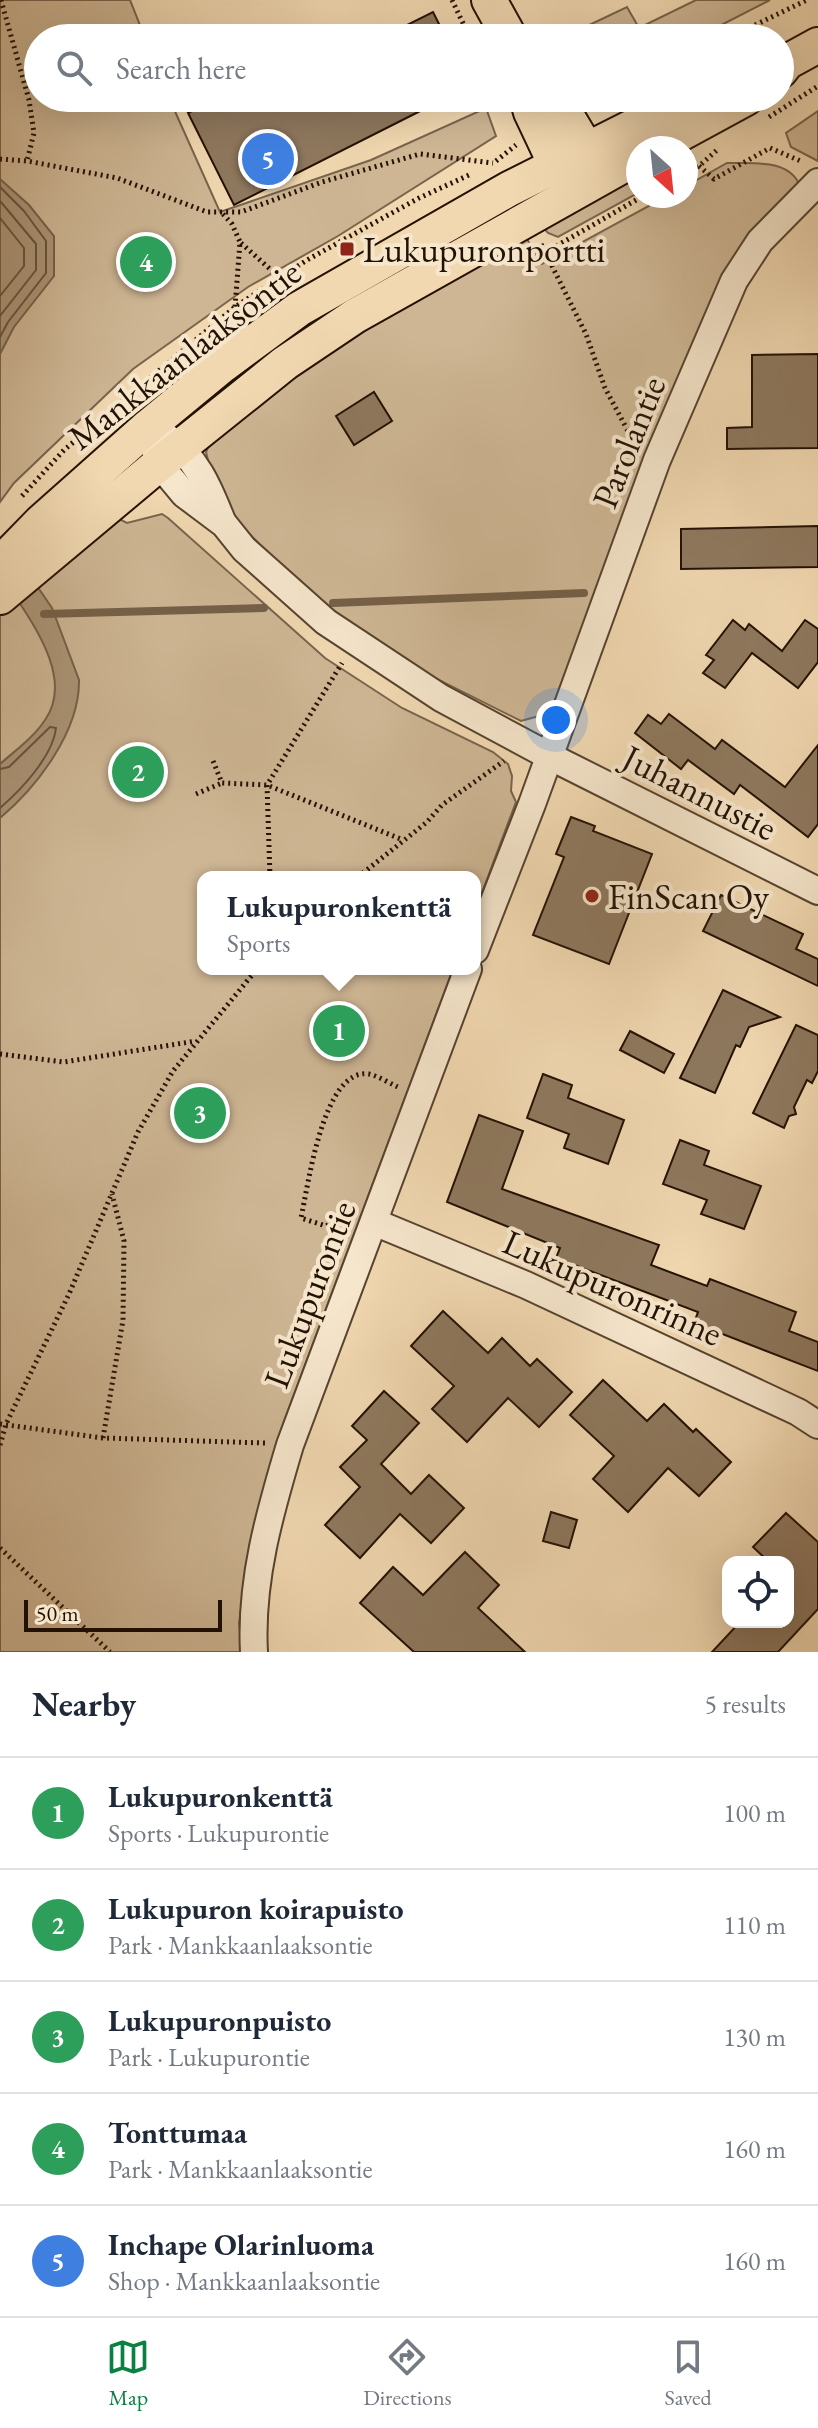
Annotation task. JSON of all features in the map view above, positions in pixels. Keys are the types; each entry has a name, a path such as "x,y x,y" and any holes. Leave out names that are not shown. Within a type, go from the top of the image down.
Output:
{"main road":[{"path":"489,0 502,24"},
{"path":"794,58 818,45"},
{"path":"531,112 556,165 587,186"},
{"path":"564,112 587,150 587,186"},
{"name":"Mankkaanlaaksontie","path":"0,564 41,522 149,426 223,365 299,309 509,189 662,112"},
{"path":"676,136 720,112"},
{"name":"Mankkaanlaaksontie","path":"0,597 285,363 355,316 626,164"}],"street":[{"name":"Parolantie","path":"549,756 657,460 734,281 811,172"},
{"path":"149,426 170,455 184,494 224,524 244,549 326,622 441,698 549,756 481,934"},
{"name":"Juhannustie","path":"549,756 818,891"},
{"name":"Lukupurontie","path":"254,1652 252,1621 259,1569 270,1511 290,1445 466,975"},
{"name":"Lukupuronrinne","path":"374,1222 526,1285 798,1412 818,1425"}],"path":[{"path":"1,0 24,85"},
{"path":"452,0 463,24"},
{"path":"757,24 807,0"},
{"path":"27,161 34,133 31,112"},
{"path":"699,166 714,179 770,148 811,172"},
{"path":"0,159 117,178 207,212 222,214 241,212 322,182 420,154 494,163"},
{"path":"626,206 546,252 586,334 620,420 635,446 657,460"},
{"path":"222,214 232,224 240,242 279,277"},
{"path":"235,307 240,242"},
{"path":"270,871 267,785 342,662"},
{"path":"365,871 427,822 442,805 511,756"},
{"path":"213,761 222,783"},
{"path":"196,794 222,783 267,785 403,840"},
{"path":"0,1445 3,1424 69,1294 138,1132 173,1071 252,975"},
{"path":"0,1054 64,1062 197,1041"},
{"path":"344,1217 326,1226 301,1218 323,1117 336,1091 356,1076 368,1074 420,1097"},
{"path":"103,1438 123,1320 124,1241 112,1193"},
{"path":"3,1424 103,1438 290,1445"},
{"path":"0,1548 110,1652"}],"shaded area":[{"path":"0,0 130,0 139,24 24,24 24,112 175,112 220,212 371,160 477,112 487,112 496,136 338,236 248,287 133,369 14,483 0,502"},
{"path":"696,0 770,0 723,24 647,24"},
{"path":"627,7 637,24 591,24"},
{"path":"818,111 818,161 791,147 786,133"},
{"path":"727,163 758,163 787,171 800,186 643,476 552,707 539,716 521,721 397,659 293,579 240,524 211,473 206,452 214,433 319,356 524,234 542,264 645,208 698,208 698,179"},
{"path":"626,179 626,200 558,237 548,233 541,225"},
{"path":"109,514 127,523 162,514 325,658 402,708 493,752 508,764 512,776 511,791 516,802 481,895 481,871 197,871 197,975 451,975 283,1424 258,1510 239,1623 242,1652 0,1652 0,612"}],"water":[{"path":"0,179 29,205 54,236 54,276 14,327 0,354"},
{"path":"37,586 52,608 79,680 77,699 72,719 54,756 28,791 0,818 0,764 41,726 52,705 55,690 49,657 17,599"}],"building":[{"path":"433,12 439,24 409,24"},
{"path":"190,112 418,112 234,205"},
{"path":"818,354 818,448 727,449 727,428 752,427 752,355"},
{"path":"374,392 392,421 354,445 336,416"},
{"path":"818,526 818,567 681,569 681,529"},
{"path":"733,620 745,630 749,624 782,651 805,620 818,629 818,662 798,688 752,653 725,688 703,673 714,660 706,655"},
{"path":"669,714 715,749 722,740 785,787 818,745 818,824 808,837 740,785 734,794 688,760 681,769 635,733 648,715 661,724"},
{"name":"FinScan Oy","path":"571,817 595,826 593,831 652,854 609,964 533,935 564,857 556,854"},
{"path":"721,895 803,934 796,949 818,959 818,986 703,931"},
{"path":"723,990 780,1017 749,1027 740,1047 736,1045 715,1093 680,1078"},
{"path":"796,1025 818,1035 818,1071 812,1083 807,1080 794,1107 796,1114 789,1116 784,1128 753,1113"},
{"path":"630,1031 674,1054 664,1073 620,1050"},
{"path":"543,1074 572,1085 568,1098 624,1120 608,1164 564,1148 569,1134 527,1118"},
{"path":"479,1115 523,1131 502,1189 659,1245 651,1265 707,1286 710,1279 796,1312 789,1331 818,1342 818,1371 694,1323 698,1312 556,1258 560,1248 447,1202"},
{"path":"680,1140 709,1151 704,1165 761,1186 744,1229 701,1214 707,1200 663,1184"},
{"path":"443,1311 488,1353 502,1338 530,1366 537,1359 572,1392 539,1427 508,1398 467,1442 432,1409 454,1386 411,1346"},
{"path":"603,1380 647,1421 664,1404 731,1462 699,1496 668,1468 628,1512 593,1479 614,1456 570,1415"},
{"path":"384,1391 419,1423 381,1464 411,1494 429,1475 464,1508 431,1543 400,1514 360,1558 325,1525 360,1487 340,1467 367,1440 352,1426"},
{"path":"551,1512 577,1520 569,1548 543,1541"},
{"path":"786,1513 818,1542 818,1609 778,1652 712,1652 734,1628 794,1628 794,1556 763,1556 753,1547"},
{"path":"465,1552 499,1585 478,1608 525,1652 414,1652 360,1603 393,1567 423,1595"}],"waterway":[{"path":"333,603 584,593"},
{"path":"44,614 264,608"}],"place":[{"name":"Inchape Olarinluoma","path":"268,159"},
{"name":"Lukupuronportti","path":"347,249"},
{"name":"Tonttumaa","path":"146,262"},
{"name":"Lukupuron koirapuisto","path":"138,772"},
{"name":"FinScan Oy","path":"592,896"},
{"name":"Lukupuronkenttä","path":"339,1031"},
{"name":"Lukupuronpuisto","path":"200,1113"}]}
